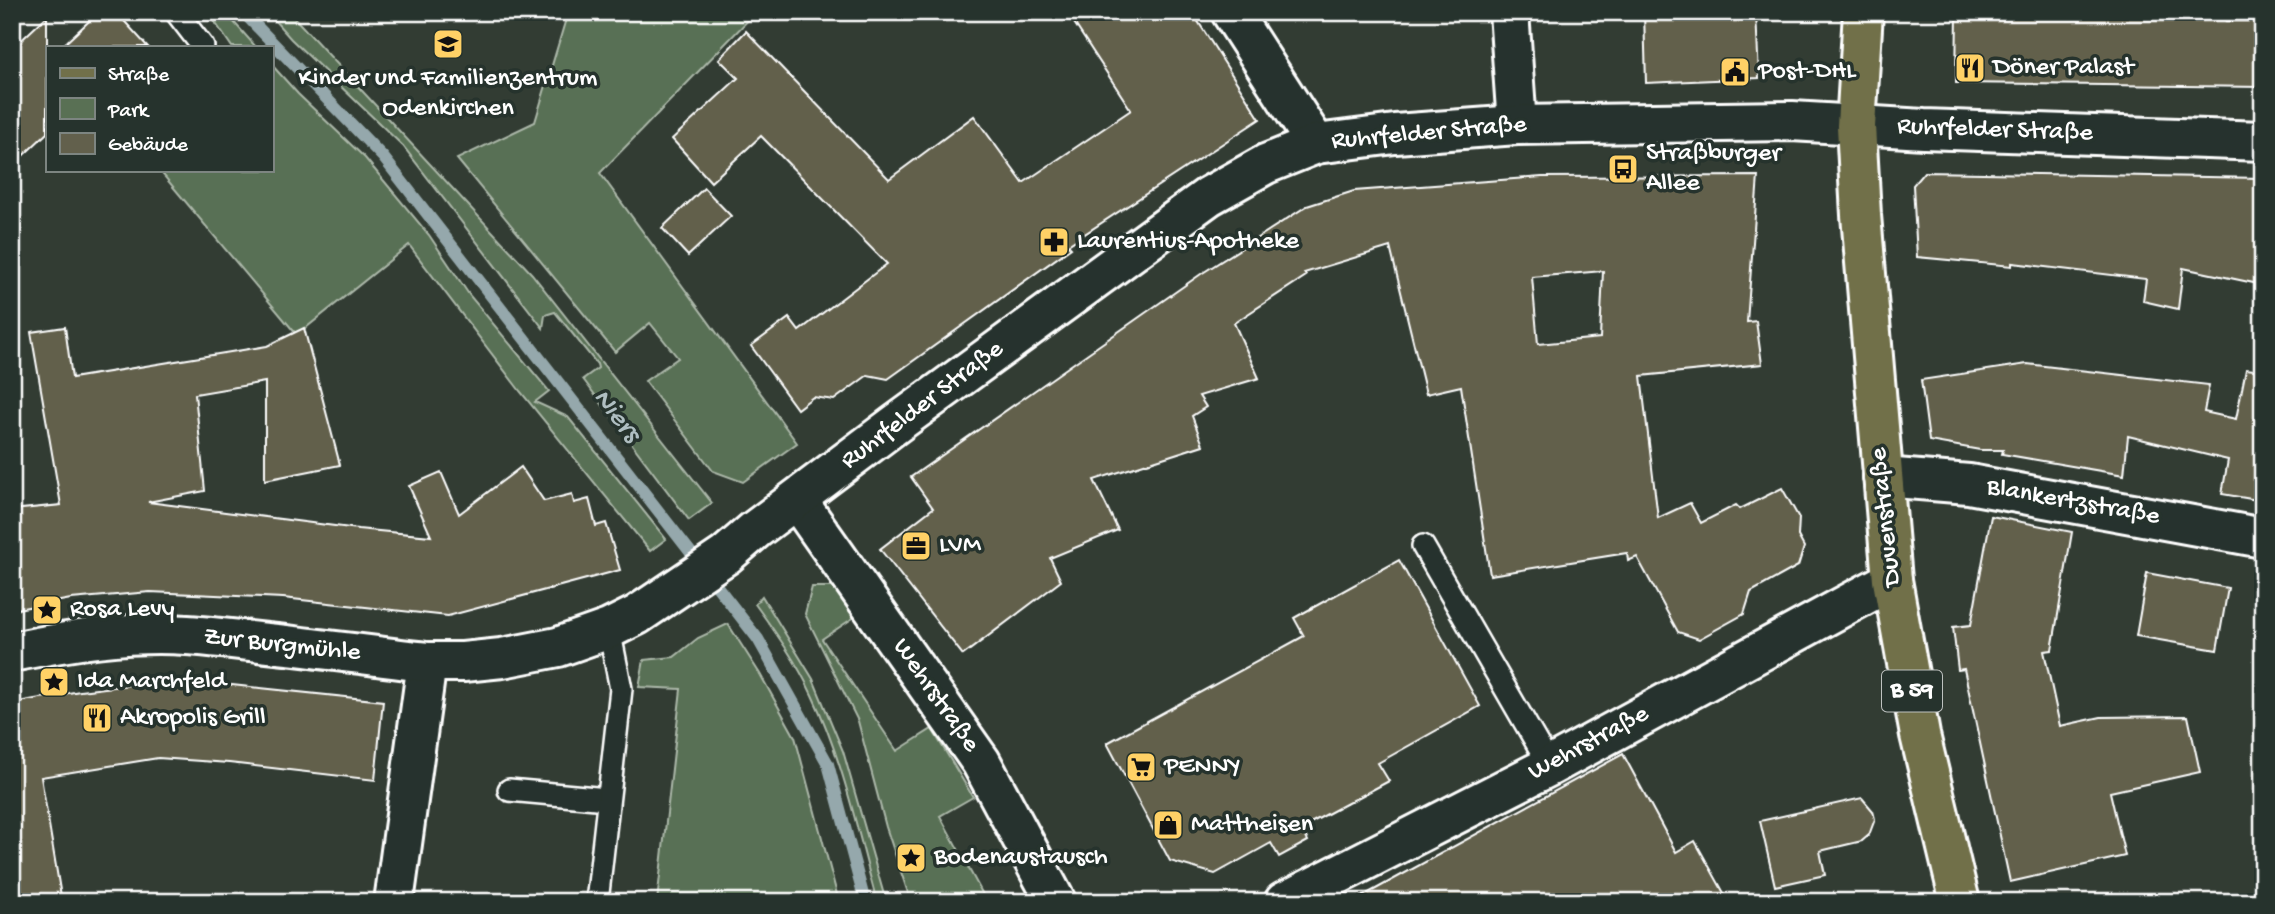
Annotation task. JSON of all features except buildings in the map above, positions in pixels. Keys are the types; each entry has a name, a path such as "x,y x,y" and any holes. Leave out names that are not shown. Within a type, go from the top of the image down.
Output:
{"main road":[{"path":"1231,12 1316,144"},
{"path":"1508,12 1517,125"},
{"name":"B 59","path":"1856,126 1863,12"},
{"name":"Ruhrfelder Straße","path":"726,555 755,530 896,424 1209,196 1266,164 1316,144 1395,134 1517,125 1792,121 1856,126 2263,141"},
{"name":"Duvenstraße","path":"1856,126 1892,580 1920,735 1960,902"},
{"name":"Blankertzstraße","path":"1883,477 1969,484 2263,538"},
{"name":"Wehrstraße","path":"797,500 981,761 1056,902"},
{"name":"Zur Burgmühle","path":"12,652 62,642 124,635 186,635 427,662 463,662 558,647 609,629 637,615 726,555"},
{"name":"Wehrstraße","path":"1284,902 1549,766 1892,580"},
{"path":"394,902 427,662"}],"lane":[{"path":"176,12 202,46"},
{"path":"1423,546 1549,766"},
{"path":"597,902 621,689 609,629"},
{"path":"509,790 607,799"}],"green space":[{"path":"208,12 225,12 255,46 231,46"},
{"path":"267,12 289,12 532,274 712,503 689,520 583,379 598,368 597,364 555,312 545,315 543,328 403,146 291,39"},
{"path":"568,12 756,12 600,173 797,443 743,482 713,471 645,381 678,358 650,323 615,352 457,159 535,122"},
{"path":"273,66 365,158 429,235 470,296 549,391 535,402 568,417 666,539 650,551 520,391 409,245 297,335 161,172 273,172"},
{"path":"812,587 834,587 856,616 822,639 897,751 932,729 973,797 940,816 987,902 911,902 886,827 858,721 805,614"},
{"path":"762,596 813,679 843,751 886,902 877,902 849,797 823,720 800,671 755,604"},
{"path":"728,624 795,737 839,902 657,902 681,689 639,687 644,660 674,657 698,638"}],"waterway":[{"name":"Niers","path":"243,12 383,157 758,639 828,764 865,902"}],"place":[{"name":"Kinder und Familienzentrum Odenkirchen","path":"448,44"},
{"name":"Döner Palast","path":"1970,68"},
{"name":"Post-DHL","path":"1735,72"},
{"name":"Straßburger Allee","path":"1623,169"},
{"name":"Laurentius-Apotheke","path":"1054,242"},
{"name":"LVM","path":"916,546"},
{"name":"Rosa Levy","path":"47,610"},
{"name":"Ida Marchfeld","path":"54,682"},
{"name":"Akropolis Grill","path":"97,718"},
{"name":"PENNY","path":"1141,767"},
{"name":"Mattheisen","path":"1168,825"},
{"name":"Bodenaustausch","path":"911,858"}]}
